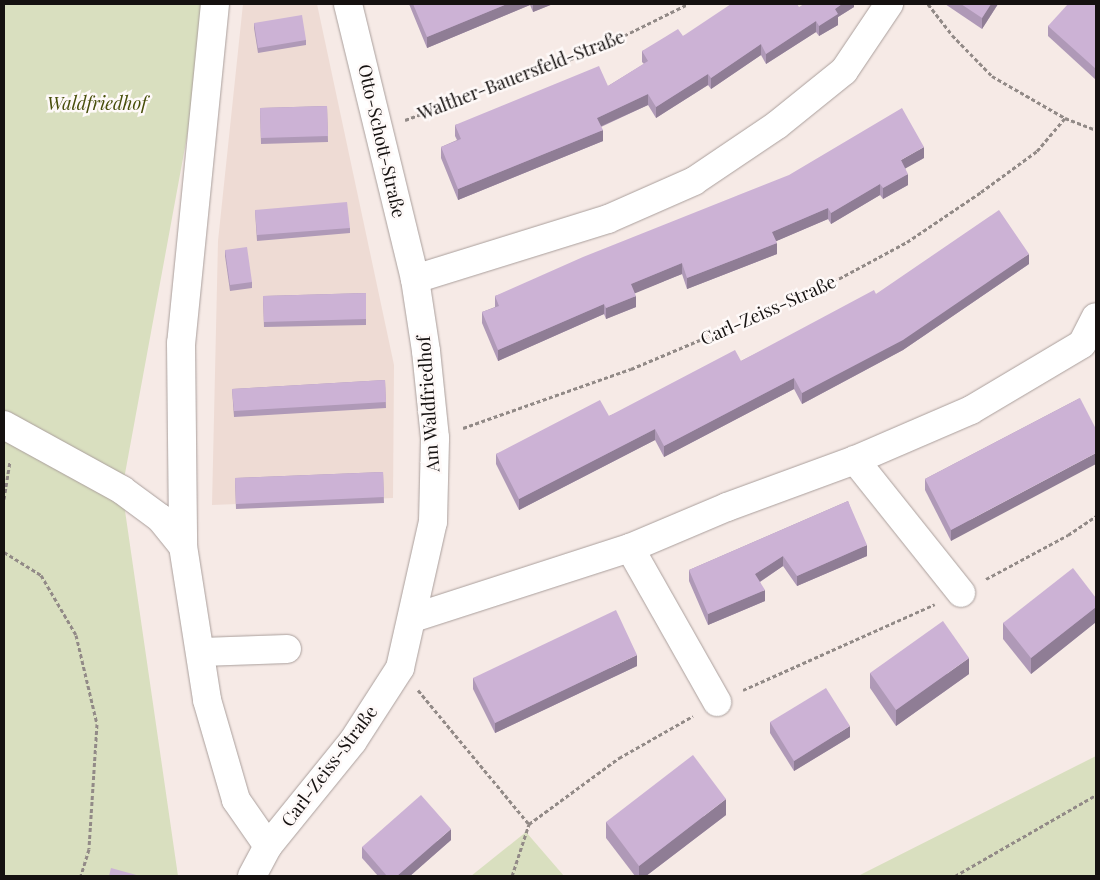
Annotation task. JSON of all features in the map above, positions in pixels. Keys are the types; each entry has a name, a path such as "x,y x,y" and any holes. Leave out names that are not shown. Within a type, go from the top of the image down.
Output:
{"street":[{"path":"215,4 181,343 183,546 202,652 207,700 236,800 268,846 252,876"},
{"name":"Otto-Schott-Straße","path":"348,4 380,129 414,279"},
{"path":"414,279 608,219 694,181 777,125 844,71 889,4"},
{"name":"Am Waldfriedhof","path":"414,279 426,351 435,438 433,522 414,618"},
{"path":"414,618 630,548 727,507 855,460 971,410 1089,351 1096,317"},
{"path":"9,428 122,490 160,518 183,546"},
{"path":"855,460 961,593"},
{"path":"630,548 717,702"},
{"name":"Carl-Zeiss-Straße","path":"268,846 353,742 400,668 414,618"},
{"path":"202,652 287,649"}],"path":[{"name":"Walther-Bauersfeld-Straße","path":"380,129 595,50 688,4"},
{"path":"928,4 952,35 992,76 1065,118 1096,130"},
{"name":"Carl-Zeiss-Straße","path":"435,438 631,370 816,291 907,242 981,192 1038,151 1065,118"},
{"path":"4,499 9,428"},
{"path":"4,552 41,575 76,635 98,724 89,849 81,876"},
{"path":"955,876 1096,795"},
{"path":"512,876 529,824"}],"shaded area":[{"path":"243,4 317,4 394,365 393,498 212,505 218,241"}],"green space":[{"name":"Waldfriedhof","path":"4,4 206,4 188,131 122,490 178,876 4,876"},
{"path":"1096,756 1096,876 858,876"},
{"path":"526,832 564,876 471,876"}],"building":[{"path":"413,4 507,4 427,37"},
{"path":"731,4 797,4 799,7 804,4 842,4 835,9 838,14 819,26 816,21 766,54 761,44 711,78 708,74 656,107 648,94 597,118 603,130 458,189 441,147 461,139 455,125 599,66 608,86 648,61 642,51 678,29 683,36"},
{"path":"961,4 991,4 982,18"},
{"path":"1068,4 1096,4 1096,69 1048,26"},
{"path":"302,15 306,40 258,48 254,23"},
{"path":"327,106 328,136 261,138 260,108"},
{"path":"902,108 924,147 901,160 908,174 883,188 880,184 831,213 828,208 772,232 777,243 687,278 682,263 631,284 636,296 606,308 604,304 498,350 482,312 499,306 495,296 583,257 789,175"},
{"path":"347,202 350,228 257,235 255,210"},
{"path":"999,210 1029,254 903,340 802,393 794,378 664,446 655,429 519,499 496,454 600,400 609,416 735,350 741,361 874,290 876,294"},
{"path":"247,247 252,282 230,285 225,250"},
{"path":"366,293 366,319 264,322 263,296"},
{"path":"385,380 386,402 234,411 232,389"},
{"path":"1080,398 1096,429 1096,453 951,530 925,479"},
{"path":"383,472 384,497 236,504 235,478"},
{"path":"848,501 867,545 797,576 783,556 755,574 765,590 708,614 689,570"},
{"path":"1073,568 1096,598 1096,607 1031,658 1003,623"},
{"path":"616,610 637,655 495,723 473,678"},
{"path":"943,621 969,658 896,710 870,673"},
{"path":"826,688 850,726 794,761 770,722"},
{"path":"693,755 726,799 639,866 606,822"},
{"path":"421,795 451,829 397,876 387,876 362,847"},
{"path":"111,868 140,876 109,876"}]}
